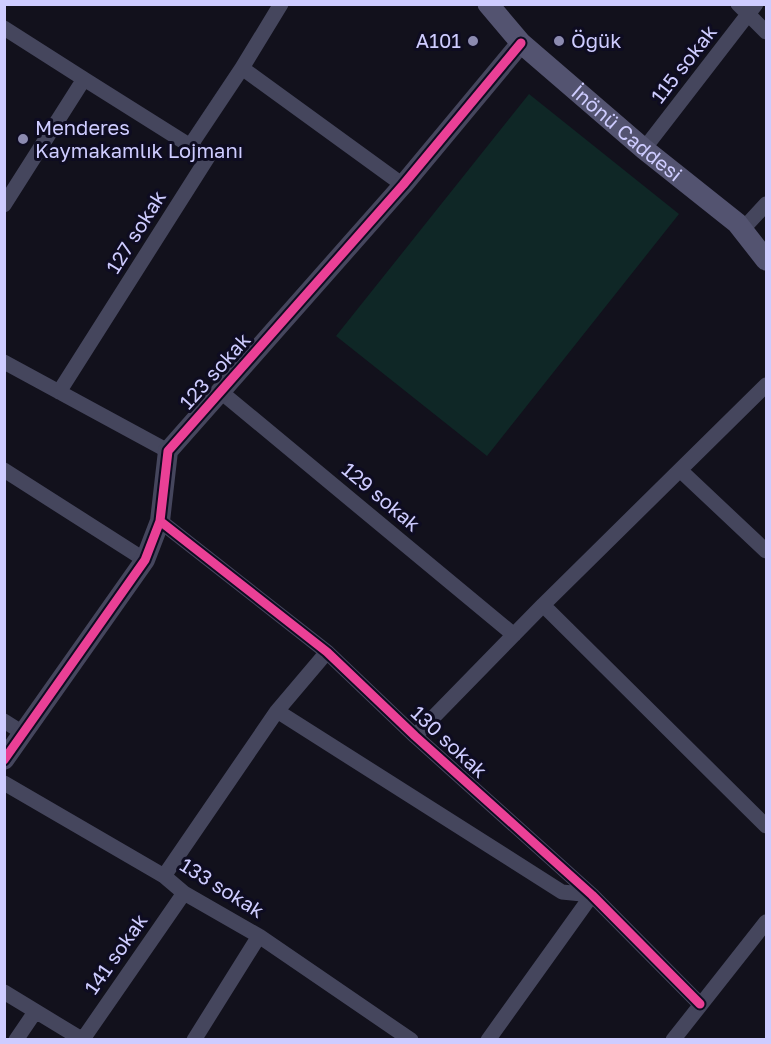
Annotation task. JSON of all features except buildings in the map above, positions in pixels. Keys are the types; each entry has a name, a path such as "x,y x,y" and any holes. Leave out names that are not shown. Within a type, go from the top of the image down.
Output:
{"main road":[{"name":"İnönü Caddesi","path":"488,4 521,43 644,149 737,223 766,260"}],"street":[{"path":"190,146 281,4"},
{"path":"748,8 766,32"},
{"name":"115 sokak","path":"644,149 748,8"},
{"name":"127 sokak","path":"4,28 208,157 59,392"},
{"name":"123 sokak","path":"168,451 403,185 521,43"},
{"path":"242,68 403,185"},
{"path":"4,205 84,79"},
{"path":"742,230 766,204"},
{"path":"4,362 168,451 160,521 146,560 4,760"},
{"path":"415,736 543,605 766,385"},
{"name":"129 sokak","path":"221,392 514,635"},
{"path":"4,470 146,560"},
{"path":"680,470 766,551"},
{"name":"130 sokak","path":"160,521 327,652 415,736 592,895 700,1004"},
{"path":"543,605 766,826"},
{"path":"164,876 277,711 327,652"},
{"path":"277,711 562,892 592,895 488,1040"},
{"path":"4,721 23,733"},
{"name":"133 sokak","path":"4,783 164,876 184,893 259,936 411,1040"},
{"name":"141 sokak","path":"83,1039 184,893"},
{"path":"673,1040 766,922"},
{"path":"194,1040 259,936"},
{"path":"4,992 83,1039"},
{"path":"16,1040 35,1012"}],"green space":[{"path":"529,94 679,214 487,456 336,336"}],"cycle path":[{"path":"4,760 145,560 160,521 168,451 403,185 521,43"},
{"path":"160,521 327,652 415,736 592,895 700,1004"}],"place":[{"name":"A101","path":"473,41"},
{"name":"Öğük","path":"559,41"},
{"name":"Menderes Kaymakamlık Lojmanı","path":"23,139"}]}
